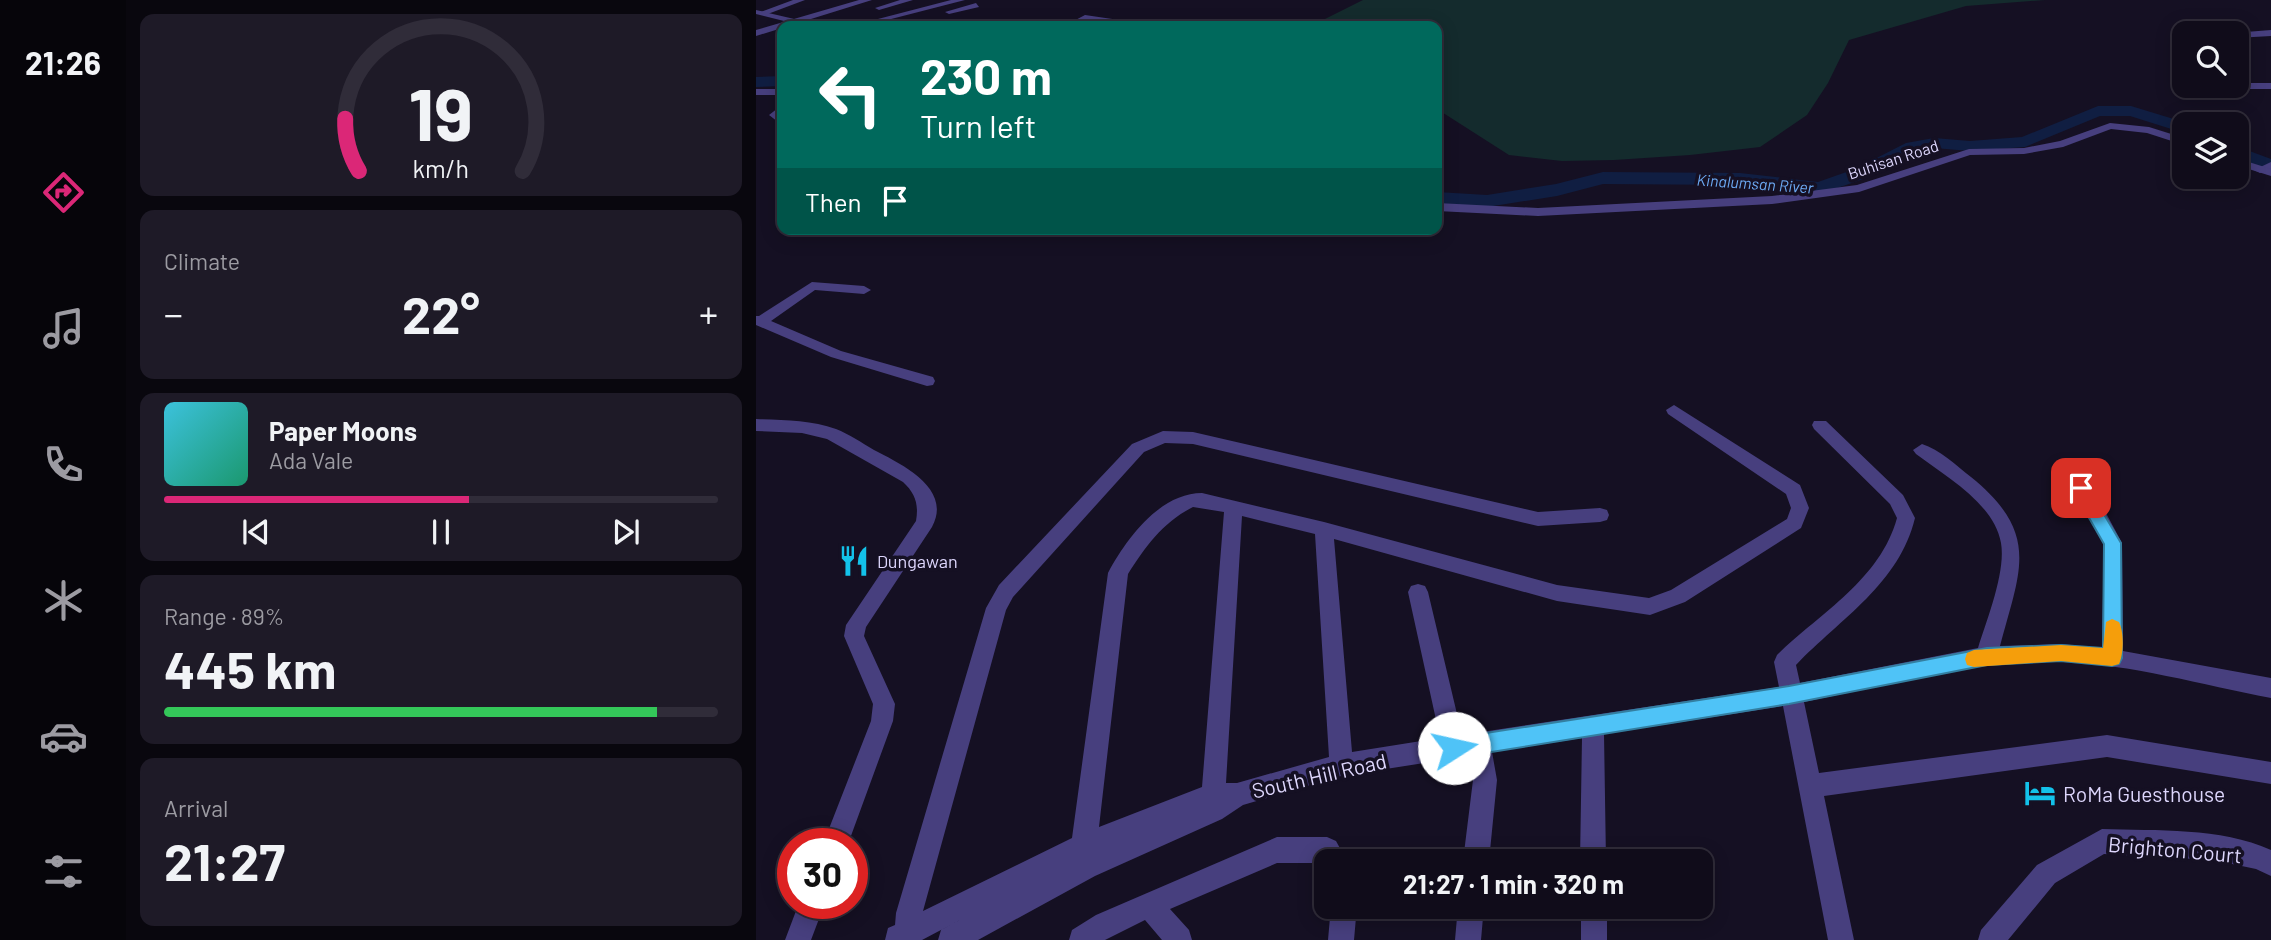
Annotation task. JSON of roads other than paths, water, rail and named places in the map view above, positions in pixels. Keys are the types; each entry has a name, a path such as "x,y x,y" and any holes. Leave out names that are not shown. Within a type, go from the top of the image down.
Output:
{"street":[{"path":"759,12 800,0"},
{"path":"781,18 841,0"},
{"path":"759,12 795,21 868,0"},
{"path":"831,21 909,0"},
{"path":"875,21 961,0"},
{"path":"943,19 968,18 974,2"},
{"path":"914,21 974,2"},
{"path":"1079,21 1086,18 1106,21"},
{"path":"918,20 930,19"},
{"path":"756,33 777,27"},
{"path":"2249,34 2271,33"},
{"path":"2249,86 2271,86"},
{"path":"756,94 777,92"},
{"name":"Buhisan Road","path":"1442,207 1538,212 1783,199 1859,188 1969,152 2024,151 2063,144 2110,126 2149,130 2172,138"},
{"path":"2249,164 2268,168"},
{"path":"758,321 812,286 864,290"},
{"path":"758,321 836,354 927,381"},
{"path":"1085,856 1118,573 1138,543 1179,504 1202,500 1324,529 1558,593 1650,607 1678,596 1794,523 1800,508 1794,490 1674,410"},
{"path":"756,425 802,427 832,434 909,477 918,486 927,506 925,522 856,625 854,636 884,704 841,828"},
{"path":"1820,425 1903,507 1905,526 1870,586 1785,662 1789,695 1841,940"},
{"path":"902,938 996,608 1006,591 1145,444 1163,437 1193,438 1538,519 1600,515"},
{"path":"1922,450 1983,499 1996,514 2011,542 1987,656"},
{"path":"2068,471 2093,505 2113,543 2112,658"},
{"path":"1221,800 1233,508"},
{"path":"1324,529 1340,765"},
{"path":"1418,592 1454,748"},
{"name":"South Hill Road","path":"902,938 1085,856 1221,800 1340,765 1789,695 1987,656 2061,653 2112,658 2271,688"},
{"path":"1592,724 1594,849"},
{"path":"1477,849 1485,780 1479,743"},
{"path":"1810,786 2107,746 2271,773"},
{"name":"Brighton Court","path":"1992,940 2046,874 2102,841 2213,847 2249,854 2271,863"},
{"path":"1082,940 1105,924 1277,849 1314,850"},
{"name":"South Hill Road","path":"951,940 1085,856"},
{"path":"1149,904 1179,940"},
{"path":"798,940 806,919"},
{"path":"1341,940 1343,919"},
{"path":"1468,940 1470,919"},
{"path":"1594,919 1594,940"}],"waterway":[{"name":"Kinalumsan River","path":"756,82 777,81"},
{"name":"Kinalumsan River","path":"1442,198 1487,201 1557,190 1603,178 1740,179 1820,188 1862,173 1912,147 1934,143 1970,146 2025,142 2098,111 2131,111 2172,124"},
{"name":"Kinalumsan River","path":"2249,157 2271,166"}],"place":[{"name":"Dungawan","path":"854,561"},
{"name":"RoMa Guesthouse","path":"2040,793"}]}
